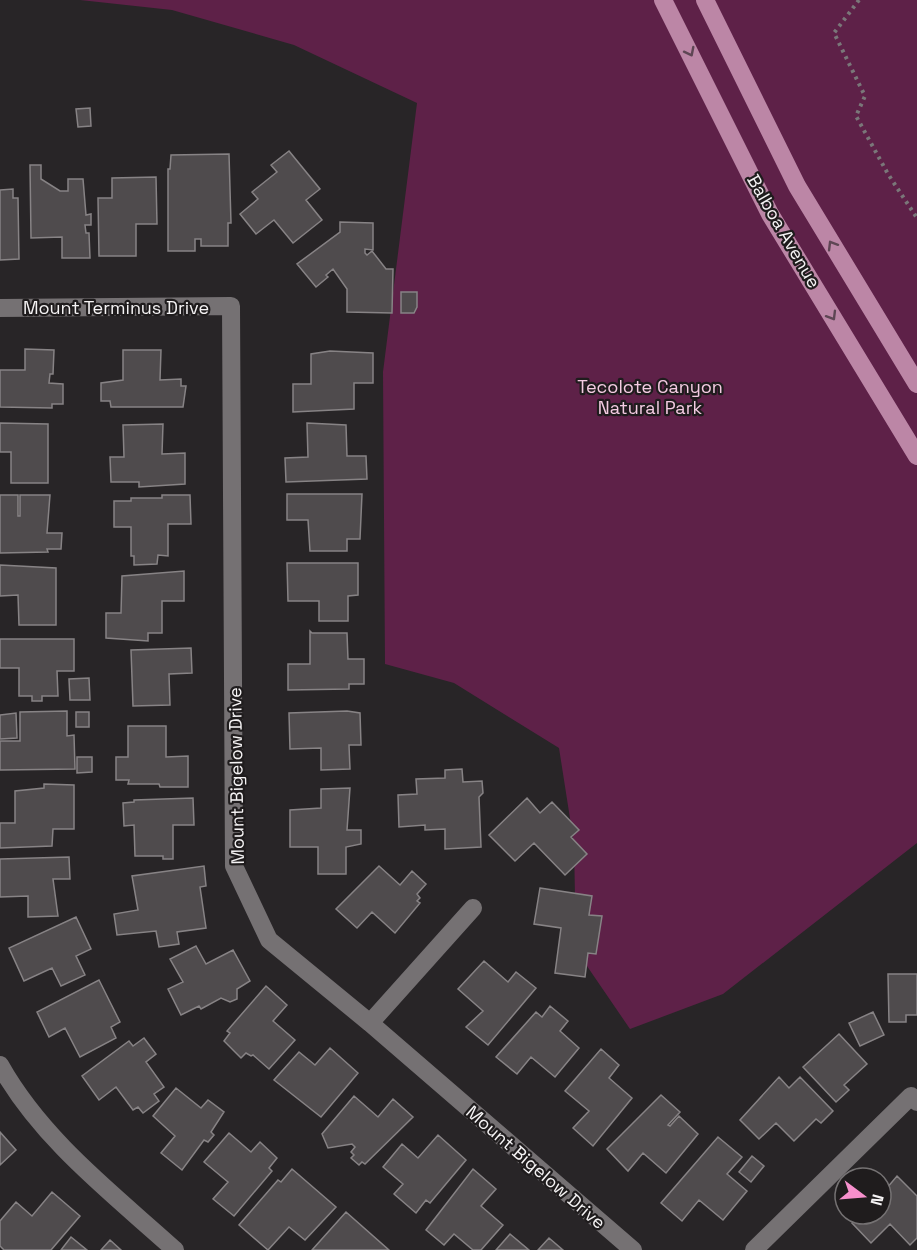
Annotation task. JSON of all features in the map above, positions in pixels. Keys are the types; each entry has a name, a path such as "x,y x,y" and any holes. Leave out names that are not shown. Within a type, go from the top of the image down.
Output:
{"main road":[{"name":"Balboa Avenue","path":"663,0 770,214 917,456"},
{"name":"Balboa Avenue","path":"705,0 796,186 917,384"}],"street":[{"name":"Mount Terminus Drive","path":"0,308 231,306"},
{"name":"Mount Bigelow Drive","path":"231,306 234,866 269,940 370,1023 633,1250"},
{"path":"370,1023 472,908"},
{"path":"0,1065 12,1086 63,1149 175,1250"},
{"path":"754,1250 911,1096 917,1102"}],"path":[{"path":"859,0 834,33 865,96 856,116 888,174 917,218"}],"green space":[{"name":"Tecolote Canyon Natural Park","path":"80,0 917,0 917,843 723,994 630,1029 576,950 574,844 559,748 454,683 385,664 383,372 417,103 294,45 172,10"}],"building":[{"path":"90,108 91,126 78,127 76,109"},
{"path":"289,151 320,189 306,200 322,220 293,243 274,220 256,234 240,214 258,199 252,192 277,172 271,165"},
{"path":"229,154 231,223 228,223 228,246 201,246 201,239 195,239 195,251 168,251 168,169 170,169 171,155"},
{"path":"30,165 41,165 41,179 60,191 68,191 68,179 83,179 86,215 91,214 91,225 85,225 86,233 89,233 90,258 62,258 62,237 31,238"},
{"path":"156,177 157,224 136,224 136,256 99,256 98,198 112,198 112,178"},
{"path":"13,189 13,198 18,198 19,259 0,260 0,190"},
{"path":"340,222 373,223 373,250 365,249 365,253 367,255 372,251 386,269 393,269 392,313 347,312 347,289 333,269 326,275 328,277 316,287 297,264 340,232"},
{"path":"401,292 417,292 417,307 414,313 401,313"},
{"path":"25,349 54,350 53,374 50,374 49,383 63,384 63,404 52,404 52,408 0,407 0,370 25,370"},
{"path":"123,350 161,350 160,380 181,379 181,386 186,386 183,407 111,407 110,401 101,401 101,383 123,380"},
{"path":"330,351 373,353 373,383 354,383 354,409 293,412 293,384 311,384 311,354"},
{"path":"0,423 48,424 48,483 11,483 11,452 0,452"},
{"path":"307,423 346,425 347,456 366,456 367,479 286,482 285,458 308,457"},
{"path":"163,424 162,454 185,453 185,484 139,487 139,482 111,482 110,457 124,457 123,425"},
{"path":"287,494 362,494 360,539 347,539 347,551 310,551 308,520 287,520"},
{"path":"0,495 18,495 18,516 20,516 20,495 50,495 47,533 62,533 61,549 47,549 48,552 0,553"},
{"path":"162,495 190,495 191,524 168,524 168,556 158,555 157,564 134,565 134,556 131,556 131,527 114,527 114,501 131,501 131,498 162,498"},
{"path":"287,563 358,563 358,595 348,596 348,621 319,621 319,601 288,601"},
{"path":"0,565 56,568 56,625 19,625 18,595 0,596"},
{"path":"184,571 184,601 162,601 162,633 148,633 148,641 106,638 106,613 121,613 122,576"},
{"path":"310,631 312,633 347,633 348,659 364,659 364,684 349,684 349,689 288,690 288,664 310,664"},
{"path":"0,639 74,639 74,671 57,671 58,696 42,696 42,701 32,701 32,696 19,696 19,668 0,668"},
{"path":"191,648 192,673 169,674 170,705 133,706 131,650"},
{"path":"89,678 90,700 70,700 69,679"},
{"path":"67,711 67,736 74,735 75,769 0,770 0,741 20,741 20,712"},
{"path":"347,711 360,713 361,745 349,745 350,769 321,770 321,748 290,749 289,713"},
{"path":"76,712 89,712 89,727 76,727"},
{"path":"16,713 17,738 0,739 0,715"},
{"path":"128,726 166,726 166,757 188,756 188,787 128,784 129,780 116,780 116,757 128,757"},
{"path":"77,757 92,757 92,772 77,773"},
{"path":"462,769 463,782 482,781 483,793 479,797 481,847 445,849 445,829 425,830 425,825 399,827 398,795 417,794 416,779 445,778 445,770"},
{"path":"44,784 74,785 74,829 53,829 52,846 0,848 0,823 15,823 15,791 44,788"},
{"path":"350,788 347,830 361,830 361,844 346,847 346,874 318,874 318,847 290,847 290,810 321,808 321,789"},
{"path":"193,798 194,825 173,825 173,859 163,859 163,856 135,856 134,825 124,826 123,803 134,802 134,800"},
{"path":"527,798 540,813 552,802 579,830 571,837 587,854 565,875 534,843 515,861 489,835"},
{"path":"69,857 70,879 53,879 58,916 28,917 28,896 0,897 0,859"},
{"path":"204,866 206,886 200,887 206,928 177,932 179,944 159,947 156,931 117,935 114,914 138,910 132,876"},
{"path":"379,866 400,885 412,871 426,884 417,894 420,898 417,901 420,903 395,933 372,912 357,928 336,909"},
{"path":"540,888 592,896 589,915 602,916 596,954 588,953 585,977 555,973 561,928 534,924"},
{"path":"76,917 91,949 76,956 85,975 61,986 52,968 24,981 9,948"},
{"path":"196,946 206,964 233,950 250,981 237,989 237,999 230,1002 221,998 201,1009 199,1006 181,1015 168,989 183,982 170,959"},
{"path":"484,961 508,982 516,972 536,988 488,1045 466,1027 483,1011 458,989"},
{"path":"888,974 917,974 917,1015 906,1015 906,1022 889,1022"},
{"path":"99,980 120,1022 111,1027 116,1038 80,1057 65,1028 49,1037 37,1012"},
{"path":"266,986 287,1005 273,1021 295,1040 269,1069 253,1055 246,1053 241,1058 224,1041 230,1033 227,1031"},
{"path":"550,1006 568,1021 560,1031 579,1048 555,1077 531,1057 517,1074 496,1057 536,1012 542,1017"},
{"path":"873,1012 884,1035 860,1046 849,1023"},
{"path":"839,1034 867,1064 844,1085 849,1090 836,1102 803,1067"},
{"path":"144,1038 156,1054 146,1062 164,1087 154,1094 159,1101 143,1113 138,1107 133,1110 116,1087 99,1100 82,1076 129,1041 133,1046"},
{"path":"330,1048 358,1073 321,1117 274,1080 299,1052 315,1065"},
{"path":"601,1049 619,1065 609,1078 632,1098 593,1146 573,1128 589,1111 565,1091"},
{"path":"779,1077 789,1088 800,1077 833,1111 821,1123 816,1119 794,1141 776,1123 759,1139 740,1120"},
{"path":"176,1088 201,1108 208,1100 224,1112 211,1132 214,1135 208,1142 204,1140 182,1170 161,1153 175,1136 153,1116"},
{"path":"661,1095 680,1112 668,1125 670,1126 679,1116 698,1134 666,1173 643,1153 628,1171 607,1149"},
{"path":"354,1096 378,1117 393,1099 413,1117 365,1164 362,1162 359,1165 351,1158 354,1155 351,1152 355,1147 352,1144 328,1148 322,1134"},
{"path":"0,1132 16,1150 0,1165"},
{"path":"229,1133 251,1152 260,1142 277,1158 269,1168 272,1171 234,1216 213,1199 228,1182 204,1162"},
{"path":"438,1135 466,1160 430,1203 426,1200 416,1213 394,1194 403,1184 383,1167 402,1144 418,1158"},
{"path":"718,1137 742,1157 727,1174 747,1191 723,1220 699,1200 682,1221 661,1203"},
{"path":"752,1156 764,1166 751,1182 739,1172"},
{"path":"292,1169 336,1207 305,1240 289,1227 268,1250 239,1225 278,1180 281,1182"},
{"path":"473,1169 496,1189 481,1206 503,1225 481,1250 473,1250 454,1234 444,1245 426,1230"},
{"path":"897,1176 917,1196 917,1238 910,1245 892,1226 893,1181"},
{"path":"52,1192 80,1216 51,1250 4,1250 0,1246 0,1221 16,1202 32,1216"},
{"path":"346,1212 389,1250 312,1250"},
{"path":"855,1226 888,1226 871,1243"},
{"path":"510,1234 529,1250 496,1250"},
{"path":"71,1237 87,1250 61,1250"},
{"path":"549,1238 563,1250 538,1250"},
{"path":"110,1240 121,1250 101,1250"}]}
